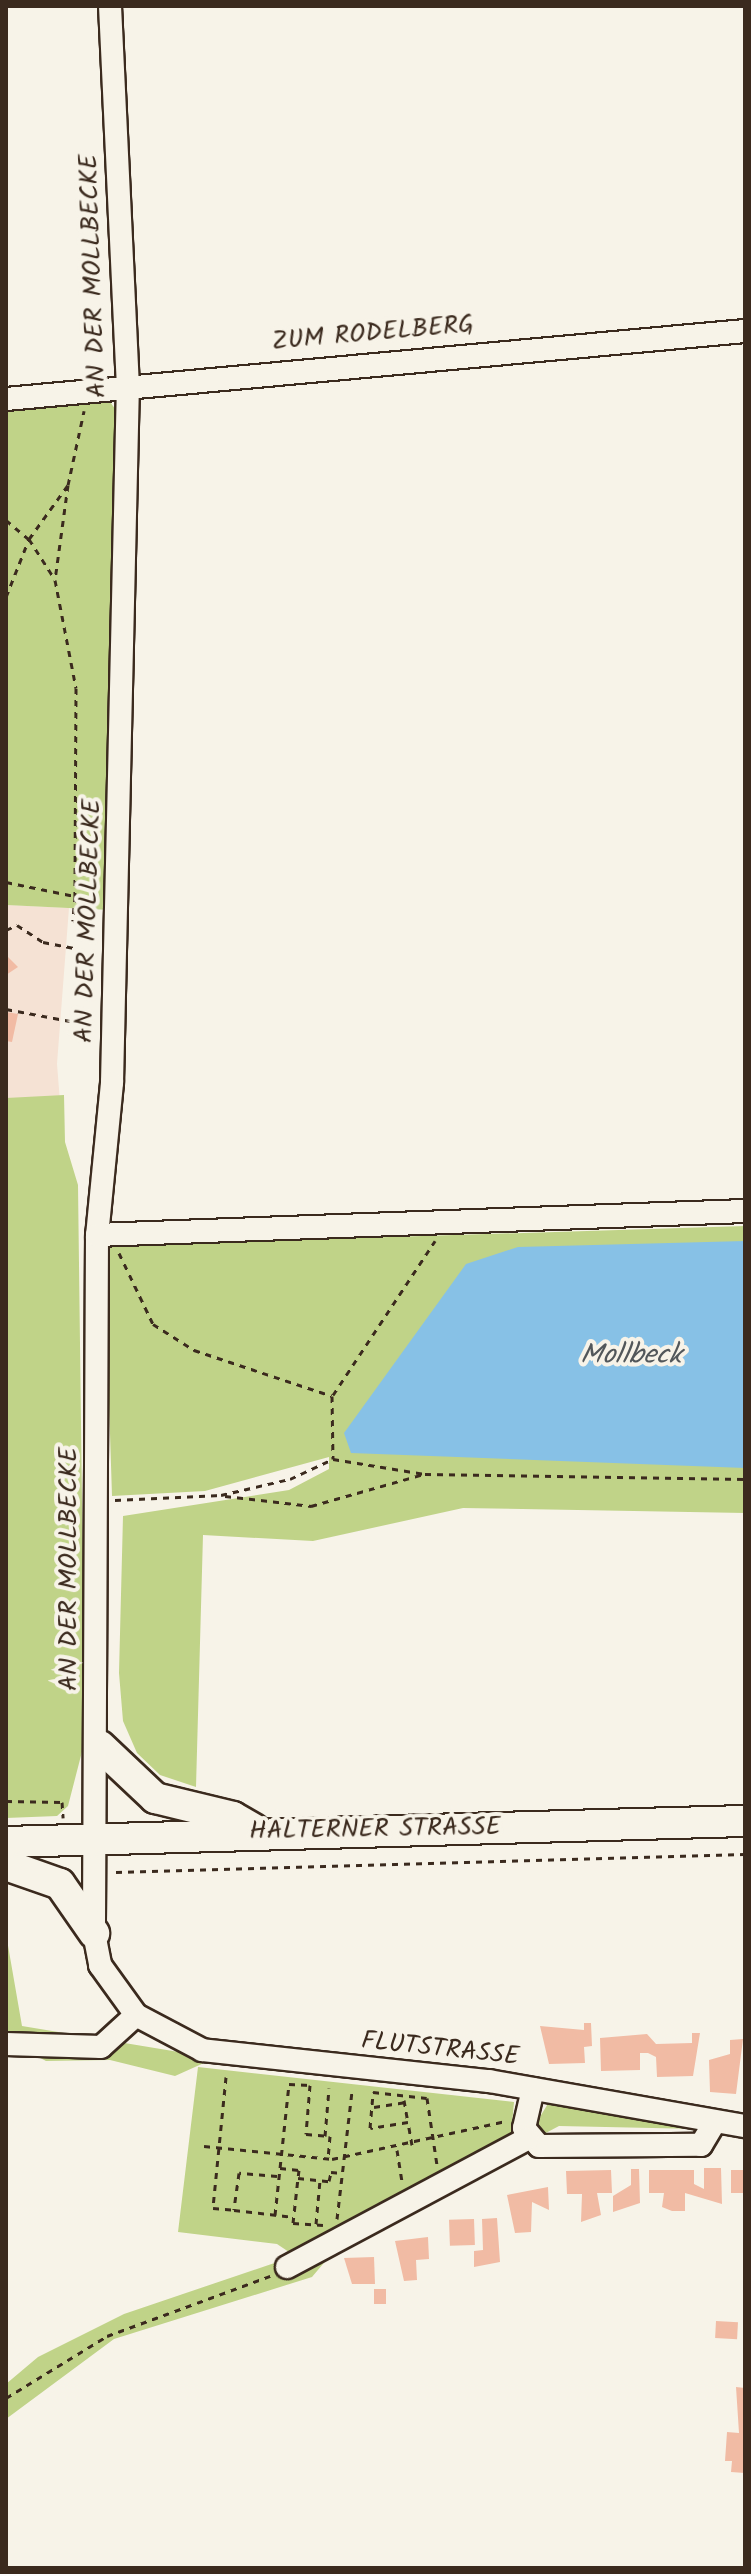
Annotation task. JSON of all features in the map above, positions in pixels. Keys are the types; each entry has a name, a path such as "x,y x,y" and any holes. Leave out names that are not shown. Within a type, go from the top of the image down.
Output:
{"main road":[{"path":"100,1746 155,1798 233,1817 259,1833"},
{"name":"HALTERNER STRASSE","path":"6,1842 745,1821"},
{"path":"6,1865 60,1884 94,1933"}],"street":[{"name":"AN DER MOLLBECKE","path":"97,1838 100,1746 97,1235 116,924 128,383 110,6"},
{"name":"ZUM RODELBERG","path":"6,399 128,383 745,331"},
{"path":"97,1235 445,1225 745,1211"},
{"name":"FLUTSTRASSE","path":"97,1838 94,1933 100,1965 136,2015 202,2050 533,2089 745,2126"},
{"path":"6,2044 101,2047 136,2015"},
{"path":"527,2139 525,2115 533,2089"},
{"path":"527,2139 539,2146 701,2145 715,2122"},
{"path":"287,2267 527,2139"}],"path":[{"path":"89,388 68,485 55,580 76,688 73,921 116,924"},
{"path":"6,597 29,539 68,485"},
{"path":"6,520 29,539 55,580"},
{"path":"6,882 75,896"},
{"path":"6,930 17,925 43,942 75,948"},
{"path":"6,1009 70,1021"},
{"path":"333,1459 332,1396 445,1225"},
{"path":"97,1235 116,1243 153,1324 194,1350 332,1396"},
{"path":"221,1495 290,1479 333,1459 425,1474 745,1479"},
{"path":"98,1501 221,1495 311,1506 425,1474"},
{"path":"95,1873 745,1854"},
{"path":"226,2077 213,2208 294,2217"},
{"path":"275,2215 289,2084 310,2085 306,2134 325,2136"},
{"path":"328,2158 325,2136 329,2088"},
{"path":"280,2168 299,2170 293,2223 336,2226 352,2092"},
{"path":"408,2122 370,2128 373,2092 427,2098 439,2176"},
{"path":"404,2096 413,2147"},
{"path":"374,2107 405,2102"},
{"path":"204,2146 344,2157 433,2143 525,2115"},
{"path":"397,2150 404,2195"},
{"path":"234,2210 239,2173 279,2176"},
{"path":"298,2178 320,2180 342,2173"},
{"path":"316,2225 320,2180"},
{"path":"6,2398 107,2336 229,2296 287,2267"}],"shaded area":[{"path":"6,905 69,908 57,1064 66,1177 6,1162"}],"green space":[{"path":"105,395 121,417 110,910 6,905 6,407"},
{"path":"64,1095 65,1142 78,1185 85,1740 68,1806 57,1816 6,1818 6,1098"},
{"path":"745,1226 745,1513 463,1508 313,1541 203,1535 196,1787 160,1775 137,1753 123,1721 119,1673 123,1516 289,1490 329,1469 329,1457 205,1491 112,1496 104,1246"},
{"path":"6,1934 22,2026 215,2058 175,2076 110,2060 46,2061 6,2040"},
{"path":"198,2067 514,2102 510,2146 355,2226 312,2277 114,2339 6,2419 6,2384 38,2357 124,2314 295,2256 277,2244 178,2232"},
{"path":"549,2102 699,2129 559,2126 542,2135 535,2125"}],"water":[{"name":"Mollbeck","path":"745,1241 745,1468 351,1453 344,1433 466,1264 518,1247"}],"building":[{"path":"6,955 18,967 6,975"},
{"path":"6,1012 18,1014 12,1042 6,1041"},
{"path":"584,2023 591,2023 592,2046 584,2047 585,2063 549,2064 540,2026 584,2030"},
{"path":"692,2033 700,2033 693,2076 657,2077 656,2057 648,2053 640,2053 640,2070 601,2071 600,2038 647,2034 656,2044 692,2043"},
{"path":"743,2039 736,2094 710,2092 709,2060 730,2054 730,2040"},
{"path":"704,2168 721,2168 722,2204 685,2193 685,2211 672,2211 662,2207 664,2193 649,2193 649,2170 694,2170 694,2184 704,2189"},
{"path":"631,2169 639,2169 640,2203 613,2212 613,2196 631,2185"},
{"path":"611,2170 612,2193 597,2193 601,2215 581,2222 582,2194 567,2194 566,2171"},
{"path":"731,2170 745,2170 745,2193 731,2193"},
{"path":"548,2187 549,2210 532,2202 531,2232 515,2233 507,2195"},
{"path":"497,2218 500,2262 474,2267 474,2251 483,2250 482,2219"},
{"path":"474,2219 475,2245 450,2246 449,2220"},
{"path":"428,2237 429,2259 416,2260 417,2280 404,2281 395,2241"},
{"path":"374,2257 375,2284 352,2284 344,2258"},
{"path":"374,2289 386,2289 386,2304 374,2304"},
{"path":"716,2321 738,2322 737,2339 715,2338"},
{"path":"736,2387 745,2388 745,2473 731,2472 732,2461 725,2461 727,2432 739,2433"}]}
